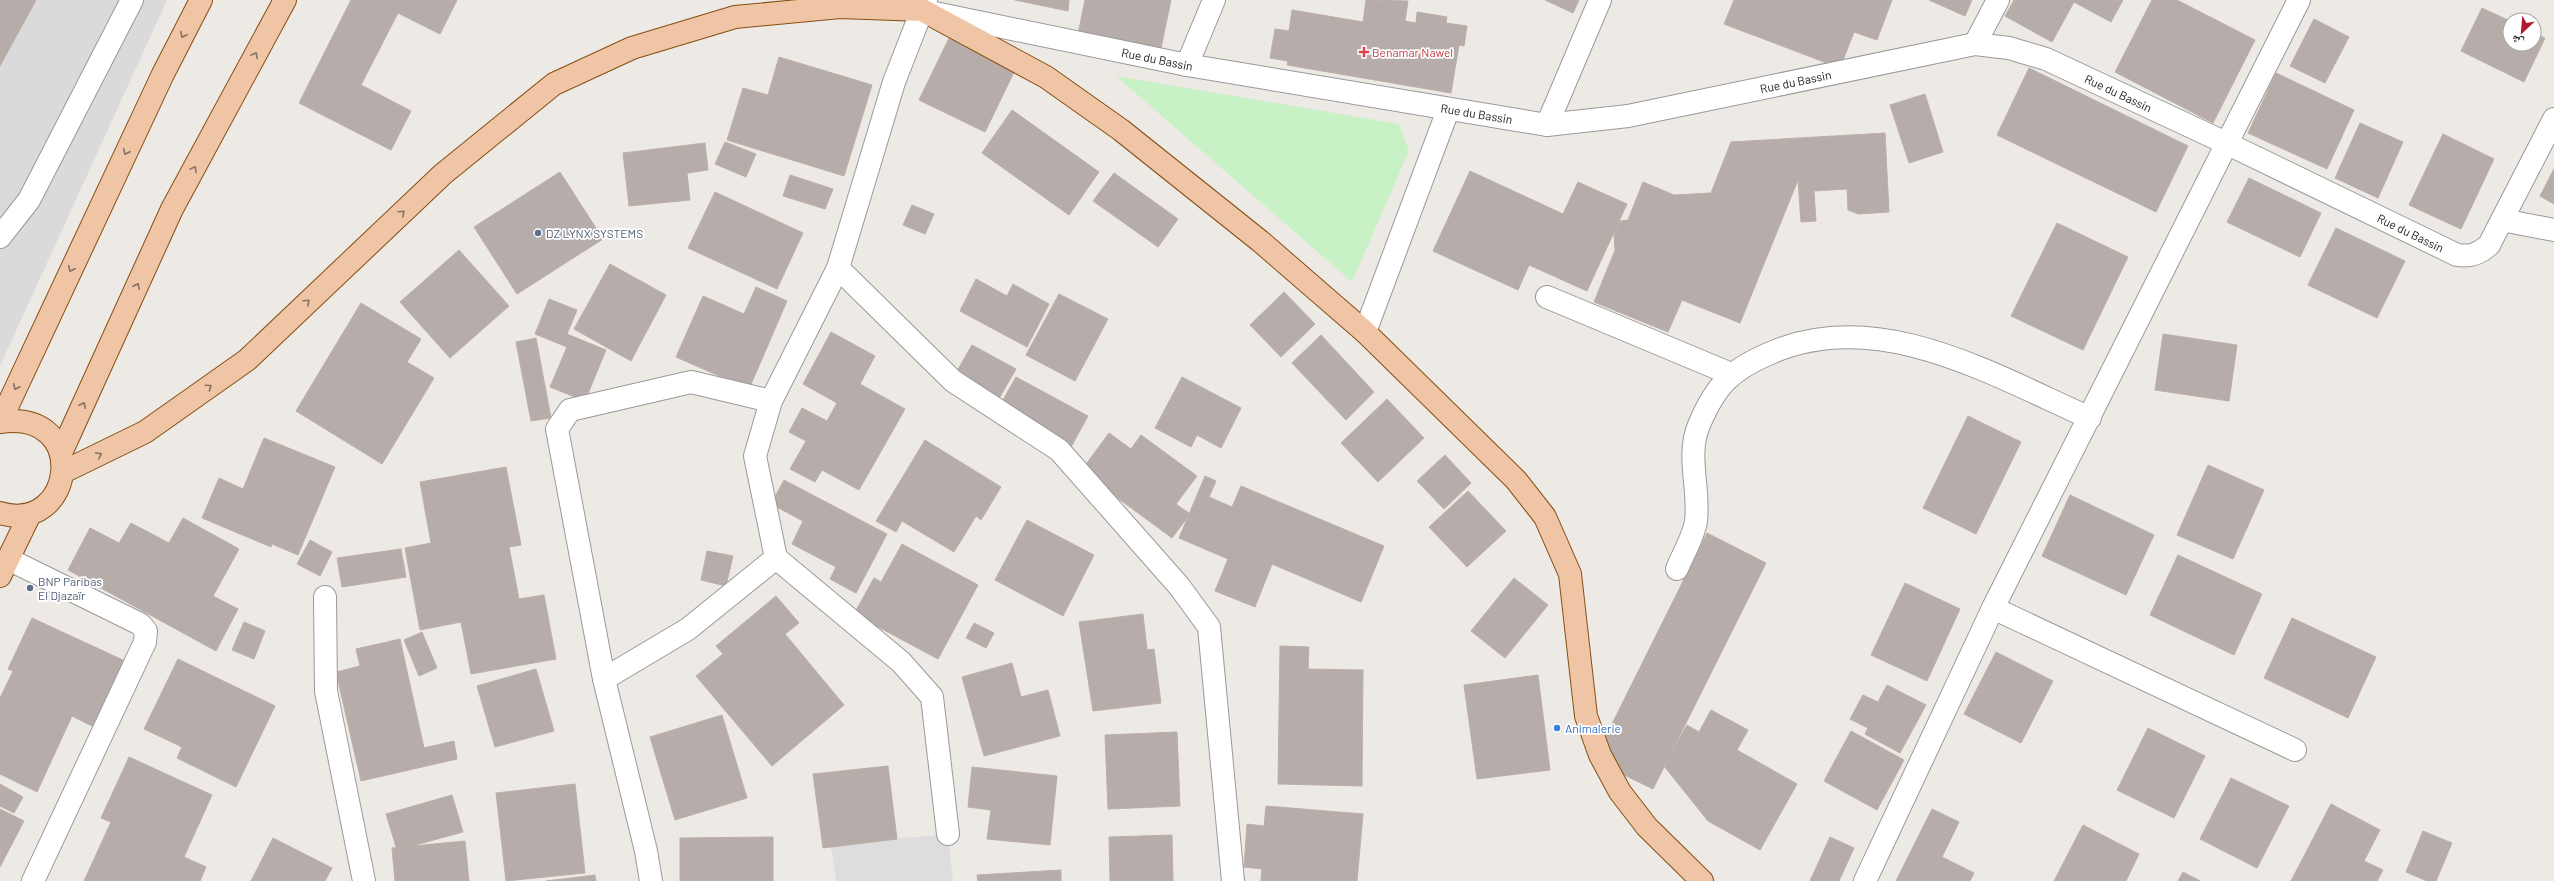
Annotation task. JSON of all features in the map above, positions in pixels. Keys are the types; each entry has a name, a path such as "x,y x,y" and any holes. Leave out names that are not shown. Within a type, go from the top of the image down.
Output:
{"main road":[{"path":"0,422 163,74 201,0"},
{"path":"0,513 11,516 30,514 47,505 58,490 62,462 172,209 285,0"},
{"path":"62,462 145,432 247,360 443,174 554,84 632,48 735,17 840,6 924,5 1046,77 1121,130 1260,241 1365,332 1516,480 1545,517 1570,574 1586,716 1600,756 1620,792 1647,827 1702,881"},
{"path":"0,422 19,419 37,425 52,436 62,462"},
{"path":"4,567 30,514"}],"street":[{"path":"0,237 29,200 132,0"},
{"path":"1187,65 1214,0"},
{"path":"1547,125 1600,0"},
{"path":"1975,44 1998,0"},
{"path":"1864,881 1993,608 2090,418 2226,142 2299,0"},
{"path":"924,5 894,82 838,268 771,401 756,456 776,558 901,662 932,697 948,834"},
{"name":"Rue du Bassin","path":"924,5 1187,65 1448,110 1547,125 1628,116 1975,44 2009,48 2046,59 2226,142 2457,255 2474,255 2489,245 2554,119"},
{"path":"1365,332 1448,110"},
{"path":"2502,220 2554,230"},
{"path":"838,268 952,381 1059,450 1179,586 1209,627 1233,881"},
{"path":"1547,297 1731,374"},
{"path":"1678,569 1696,522 1697,493 1692,451 1698,427 1709,402 1731,374 1757,359 1811,339 1865,336 1919,347 1986,372 2090,418"},
{"path":"651,881 646,851 604,679 557,429 561,420 570,410 691,382 771,401"},
{"path":"604,679 688,629 776,558"},
{"path":"4,567 140,624 146,631 145,642 33,881"},
{"path":"325,597 326,691 364,881"},
{"path":"1993,608 2295,750"}],"shaded area":[{"path":"0,0 167,0 0,366"},
{"path":"948,834 953,881 836,881 831,845"}],"green space":[{"path":"1116,76 1399,124 1409,151 1352,282"}],"building":[{"path":"0,0 36,0 0,66"},
{"path":"351,0 457,0 440,34 398,13 361,85 411,111 391,150 299,103"},
{"path":"1015,0 1069,0 1068,11"},
{"path":"1085,0 1171,0 1160,53 1078,34"},
{"name":"Benamar Nawel","path":"1366,0 1408,1 1405,21 1416,23 1417,12 1447,17 1446,23 1467,26 1464,46 1459,45 1451,93 1287,65 1288,61 1270,58 1275,29 1289,31 1292,10 1363,22"},
{"path":"1545,0 1579,0 1573,13"},
{"path":"1734,0 1892,0 1877,40 1854,32 1840,68 1724,24"},
{"path":"1929,0 1972,0 1965,16"},
{"path":"2014,0 2123,0 2111,22 2074,2 2052,42 2005,16"},
{"path":"2152,0 2177,0 2255,40 2213,123 2115,72"},
{"path":"2482,8 2502,17 2502,52 2538,52 2524,82 2461,51"},
{"path":"2314,19 2349,37 2325,83 2290,66"},
{"path":"2542,37 2545,38 2542,44"},
{"path":"949,38 1015,70 985,132 919,100"},
{"path":"779,57 872,85 844,176 727,140 743,88 768,95"},
{"path":"2029,68 2188,146 2156,212 1997,135"},
{"path":"2276,73 2354,110 2327,169 2248,133"},
{"path":"1925,94 1943,152 1909,163 1890,105"},
{"path":"1012,110 1099,172 1069,215 982,153"},
{"path":"2360,123 2403,142 2378,198 2335,178"},
{"path":"1885,133 1889,212 1858,214 1848,210 1847,189 1814,191 1816,221 1801,222 1798,180 1740,323 1682,300 1668,332 1594,302 1615,250 1614,234 1620,221 1628,220 1643,182 1674,195 1711,193 1731,142"},
{"path":"2443,134 2494,159 2461,229 2409,205"},
{"path":"725,142 756,154 746,177 715,164"},
{"path":"705,143 708,170 687,173 690,200 629,206 623,153"},
{"path":"2554,169 2554,204 2540,196"},
{"path":"1470,171 1563,214 1578,182 1627,204 1587,291 1529,265 1518,290 1433,251"},
{"name":"DZ LYNX SYSTEMS","path":"560,172 603,239 517,294 474,227"},
{"path":"1114,173 1178,219 1158,247 1093,201"},
{"path":"790,175 833,189 825,209 783,196"},
{"path":"2249,178 2321,213 2300,257 2227,222"},
{"path":"715,192 803,233 777,289 688,248"},
{"path":"912,205 934,214 925,234 903,225"},
{"path":"2057,223 2128,257 2083,350 2011,316"},
{"path":"2336,228 2405,261 2377,318 2308,285"},
{"path":"459,250 509,306 450,358 400,302"},
{"path":"610,264 666,295 631,361 574,329"},
{"path":"976,279 1007,296 1013,284 1049,304 1027,347 960,311"},
{"path":"756,287 787,301 749,389 676,357 703,296 744,314"},
{"path":"1284,292 1315,324 1281,357 1250,325"},
{"path":"1059,294 1108,319 1075,381 1026,355"},
{"path":"549,299 577,310 567,334 606,350 585,401 550,387 567,347 535,334"},
{"path":"361,303 421,339 407,362 434,378 382,464 296,411"},
{"path":"831,332 875,356 860,384 905,409 859,490 822,470 815,482 790,469 806,441 789,432 802,408 827,421 837,403 803,384"},
{"path":"2163,334 2237,345 2229,401 2155,390"},
{"path":"1321,335 1374,392 1346,420 1292,363"},
{"path":"536,338 551,418 531,421 516,342"},
{"path":"972,345 1016,369 997,402 953,378"},
{"path":"1016,377 1088,416 1071,447 999,407"},
{"path":"1182,377 1241,408 1221,448 1197,435 1191,447 1155,428"},
{"path":"1387,399 1424,438 1378,482 1341,443"},
{"path":"1968,416 2021,442 1976,534 1923,508"},
{"path":"1109,433 1131,449 1141,435 1197,476 1176,504 1190,514 1172,538 1081,471"},
{"path":"264,438 335,467 298,555 272,544 271,547 202,518 219,478 243,489"},
{"path":"925,440 1001,487 981,520 976,516 954,552 902,521 896,532 876,521"},
{"path":"1445,455 1471,483 1444,509 1417,481"},
{"path":"2208,465 2264,490 2233,559 2177,535"},
{"path":"506,467 521,545 509,547 519,599 544,595 556,659 471,674 461,622 420,630 405,548 431,543 420,482"},
{"path":"1205,476 1216,481 1209,497 1232,507 1241,486 1384,546 1361,602 1272,564 1255,607 1215,591 1228,559 1179,538"},
{"path":"784,480 887,534 856,593 830,579 836,567 792,544 803,521 771,504"},
{"path":"1468,491 1506,531 1467,567 1429,527"},
{"path":"2070,495 2154,535 2126,595 2042,556"},
{"path":"183,518 239,549 213,596 238,609 216,651 68,570 90,528 119,543 131,523 169,543"},
{"path":"1027,520 1094,555 1063,616 995,580"},
{"path":"1707,533 1766,563 1653,789 1618,772 1605,738"},
{"path":"310,540 332,552 320,576 297,564"},
{"path":"902,544 978,585 938,659 854,614 874,578 881,582"},
{"path":"401,549 406,577 342,587 337,558"},
{"path":"707,551 733,556 726,586 701,580"},
{"path":"2178,555 2262,594 2234,655 2150,615"},
{"path":"1514,578 1548,605 1505,658 1471,631"},
{"path":"1905,583 1960,609 1927,681 1871,655"},
{"path":"776,596 799,623 785,634 844,705 772,766 696,676 723,654 716,646"},
{"path":"1143,614 1147,650 1154,649 1161,703 1093,711 1079,622"},
{"path":"32,618 125,661 94,727 72,716 37,792 0,774 0,698 13,671 8,669"},
{"path":"2292,618 2376,657 2348,718 2264,678"},
{"path":"244,622 265,631 254,659 232,650"},
{"path":"974,623 994,633 986,648 966,638"},
{"path":"422,632 437,668 419,676 404,640"},
{"path":"400,639 424,748 454,741 457,759 361,781 336,672 360,666 356,649"},
{"path":"1280,646 1309,647 1308,669 1363,670 1362,786 1278,784"},
{"path":"1996,652 2053,681 2021,743 1964,714"},
{"path":"178,659 275,706 236,787 177,758 182,747 144,729"},
{"path":"1012,663 1021,697 1048,690 1060,736 984,756 962,677"},
{"path":"536,669 554,731 495,747 477,686"},
{"path":"1538,675 1550,770 1477,779 1464,685"},
{"path":"1887,685 1926,705 1900,753 1865,734 1868,728 1850,719 1863,695 1878,702"},
{"path":"1711,710 1748,730 1737,750 1797,784 1760,850 1708,821 1664,766 1687,725 1699,732"},
{"path":"722,715 747,798 675,820 650,737"},
{"path":"2148,728 2205,756 2174,818 2117,790"},
{"path":"1851,731 1904,760 1877,810 1824,781"},
{"path":"1177,732 1180,806 1108,809 1105,735"},
{"path":"129,757 212,795 184,857 206,867 200,881 84,881 111,822 101,818"},
{"path":"888,766 897,839 823,848 813,774"},
{"path":"972,767 1057,776 1050,845 987,839 991,810 968,807"},
{"path":"2231,778 2289,806 2257,868 2200,839"},
{"path":"0,784 23,797 14,813 0,806"},
{"path":"575,784 585,873 506,881 496,793"},
{"path":"452,795 463,832 397,850 386,814"},
{"path":"2331,804 2380,830 2364,861 2383,870 2377,881 2291,881"},
{"path":"1266,806 1363,814 1357,881 1261,881 1262,869 1244,867 1247,824 1264,826"},
{"path":"0,809 24,821 0,867"},
{"path":"1932,809 1959,822 1942,857 1974,873 1970,881 1896,881"},
{"path":"2083,825 2139,854 2126,881 2054,881"},
{"path":"2423,831 2452,843 2436,881 2427,881 2406,872"},
{"path":"1172,835 1173,881 1110,881 1109,837"},
{"path":"773,837 773,881 680,881 680,838"},
{"path":"1830,837 1854,848 1839,881 1810,881"},
{"path":"273,838 332,868 325,881 251,881"},
{"path":"465,841 469,881 395,881 392,848"},
{"path":"1061,870 1061,881 978,881 977,875"},
{"path":"2183,872 2200,881 2178,881"},
{"path":"595,875 596,881 546,881"}],"place":[{"name":"Benamar Nawel","path":"1364,52"},
{"name":"DZ LYNX SYSTEMS","path":"538,233"},
{"name":"BNP Paribas El Djazaïr","path":"30,588"},
{"name":"Animalerie","path":"1557,728"}]}
